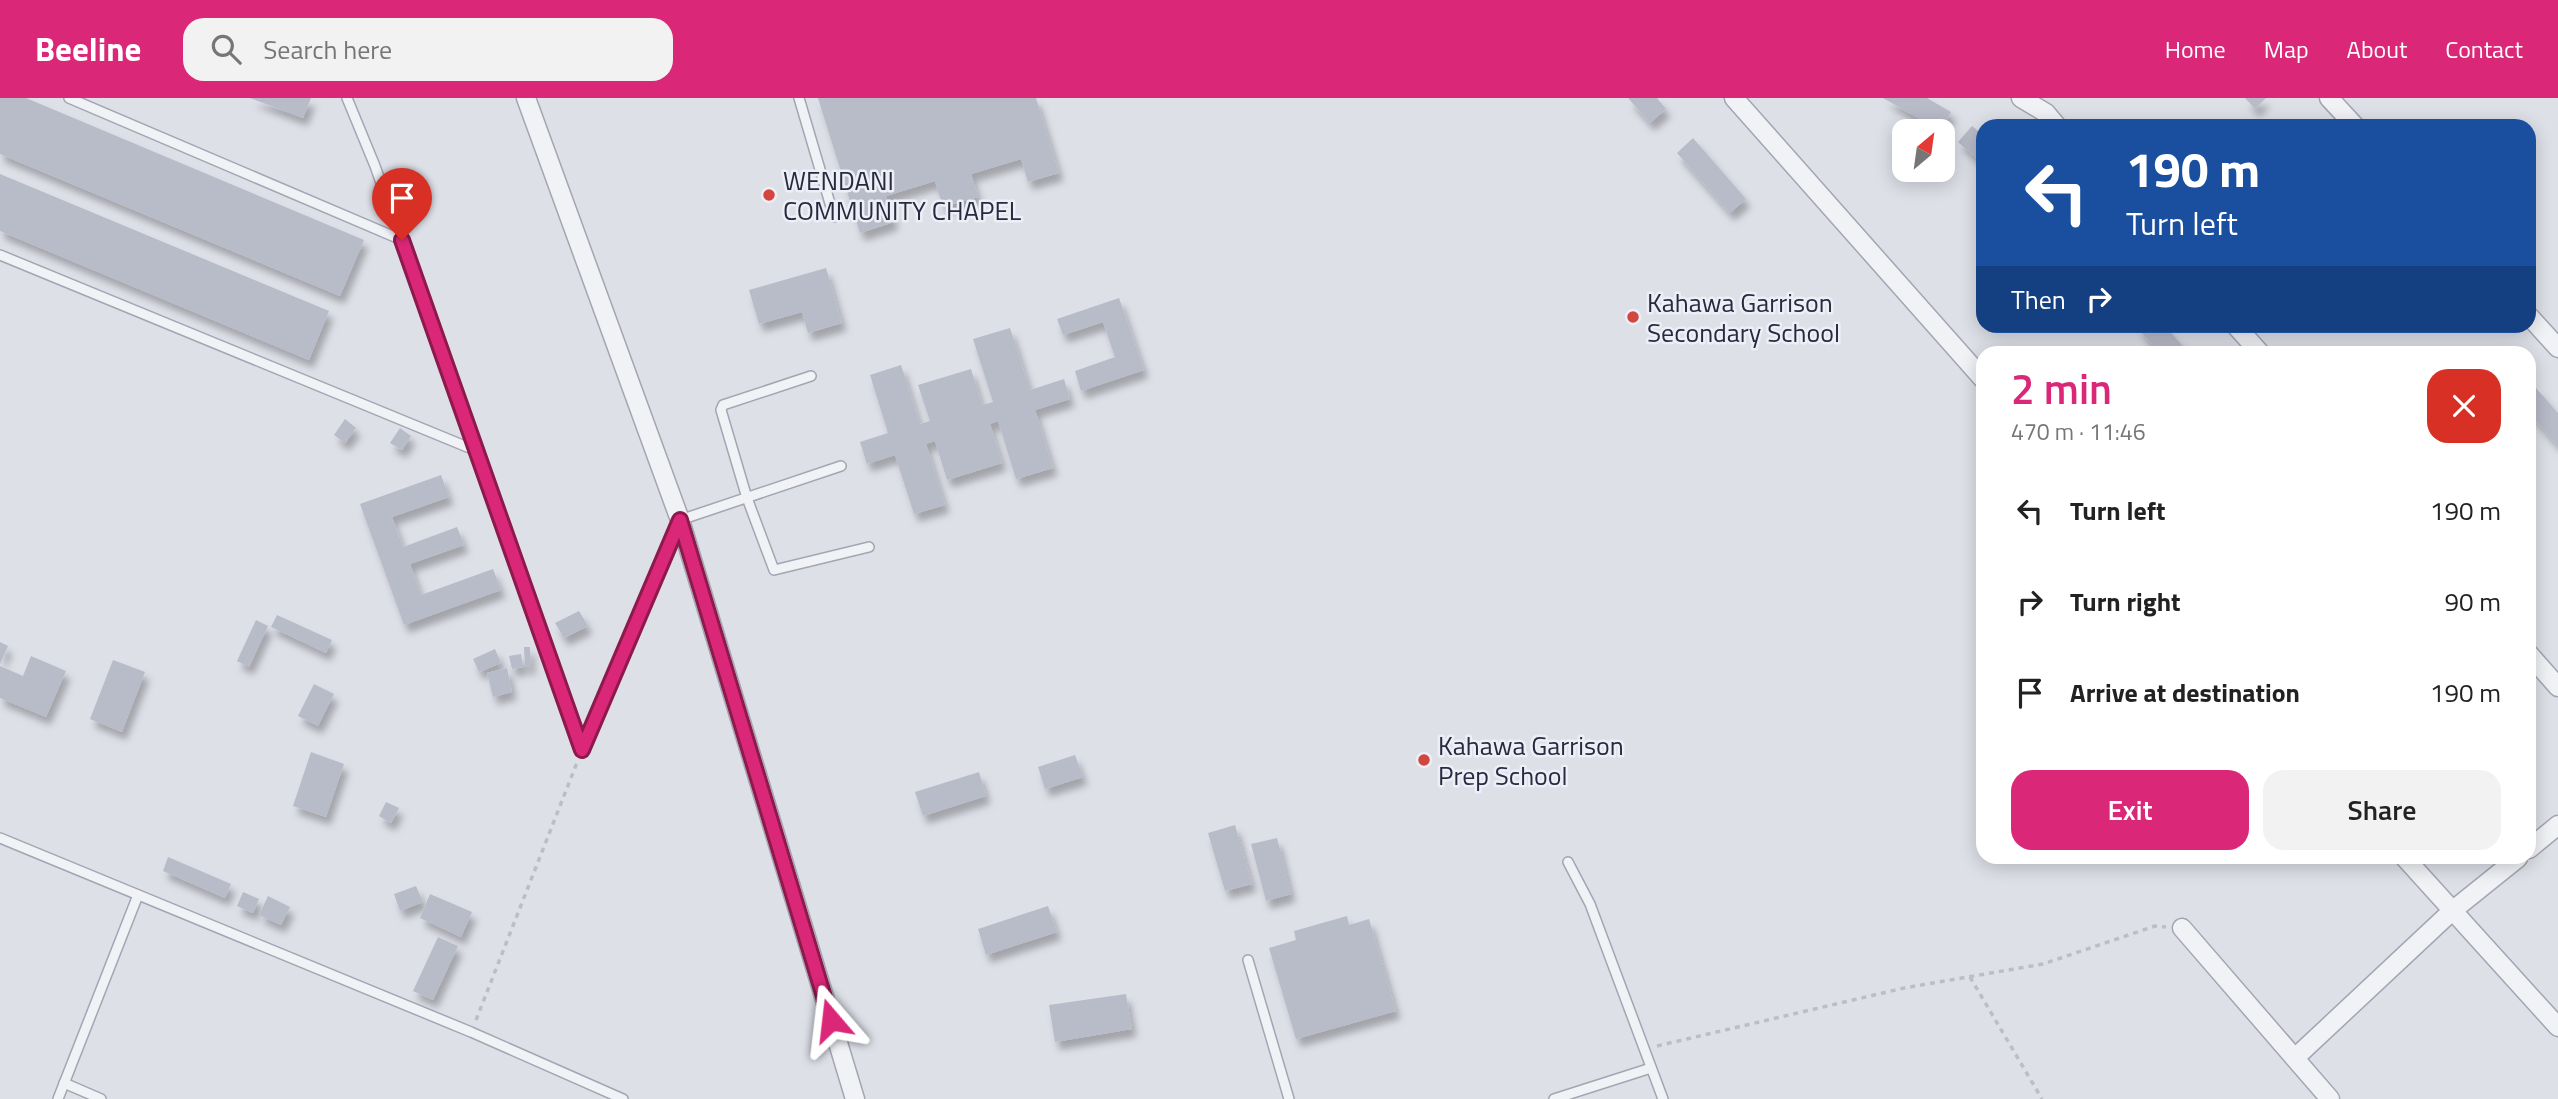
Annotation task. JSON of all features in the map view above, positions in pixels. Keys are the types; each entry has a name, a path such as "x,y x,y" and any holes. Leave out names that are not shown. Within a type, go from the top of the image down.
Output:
{"street":[{"path":"526,98 680,520 855,1099"},
{"path":"1734,98 1976,371"},
{"path":"2021,98 2051,119"},
{"path":"2329,98 2348,119"},
{"path":"2536,324 2558,348"},
{"path":"2536,661 2558,687"},
{"path":"2536,843 2558,825"},
{"path":"2410,864 2558,1027"},
{"path":"2296,1057 2452,911 2511,864"},
{"path":"2182,928 2330,1099"}],"lane":[{"path":"69,98 402,240"},
{"path":"347,98 402,240 582,750"},
{"path":"799,98 834,217"},
{"path":"0,255 477,452"},
{"path":"811,376 727,401 723,405 721,410 747,498 774,570 869,547"},
{"path":"582,750 680,520 841,466"},
{"path":"0,838 471,1032 623,1099"},
{"path":"1568,862 1590,904 1662,1099"},
{"path":"58,1099 138,895"},
{"path":"1248,960 1289,1099"},
{"path":"1554,1099 1651,1068"},
{"path":"64,1083 102,1099"}],"path":[{"path":"471,1032 582,750"},
{"path":"1644,1049 1904,988 2043,964 2155,926 2182,928"},
{"path":"1969,976 2042,1099"}],"building":[{"path":"0,98 26,98 364,240 340,296 0,154"},
{"path":"250,98 311,98 303,118"},
{"path":"818,98 1036,98 1059,173 1028,182 1021,159 971,174 978,197 943,207 935,181 886,196 894,222 860,233"},
{"path":"1628,98 1657,98 1666,109 1650,123"},
{"path":"1883,98 1927,98 1951,112 1947,119 1920,119"},
{"path":"2245,98 2266,98 2255,109"},
{"path":"1972,126 1976,129 1976,158 1958,142"},
{"path":"1693,138 1746,199 1730,213 1677,153"},
{"path":"0,174 329,311 309,360 0,231"},
{"path":"826,268 842,323 808,333 802,312 759,324 749,290"},
{"path":"1119,298 1144,370 1081,391 1075,371 1115,357 1103,322 1063,335 1057,319"},
{"path":"1010,328 1030,390 1064,379 1070,399 1035,410 1053,468 1016,479 998,421 990,424 1002,463 947,480 935,441 926,444 945,505 914,514 895,455 867,464 860,442 888,433 870,375 901,365 920,424 930,421 918,385 971,369 982,405 993,402 973,339"},
{"path":"2142,333 2171,333 2182,345 2181,346 2154,346"},
{"path":"2536,388 2558,413 2558,446 2536,421"},
{"path":"345,419 356,428 345,443 334,435"},
{"path":"400,428 411,436 402,450 390,443"},
{"path":"441,475 449,497 392,517 403,547 457,527 464,545 410,564 421,595 493,569 501,590 404,625 360,504"},
{"path":"579,611 588,626 564,638 555,623"},
{"path":"277,615 332,640 326,653 271,627"},
{"path":"256,620 268,626 249,667 237,661"},
{"path":"0,642 8,646 0,664"},
{"path":"524,647 530,647 531,667 525,667"},
{"path":"495,649 501,663 479,672 473,659"},
{"path":"521,654 523,667 512,669 509,656"},
{"path":"31,656 66,671 46,717 0,698 0,666 23,676"},
{"path":"113,660 145,672 122,732 90,719"},
{"path":"507,668 512,692 493,697 487,673"},
{"path":"314,684 334,694 318,726 298,716"},
{"path":"311,752 344,764 326,817 293,806"},
{"path":"1075,755 1083,777 1045,789 1038,767"},
{"path":"979,772 986,796 923,816 915,792"},
{"path":"386,802 399,808 391,823 379,816"},
{"path":"1235,825 1252,884 1225,891 1208,833"},
{"path":"1277,838 1291,894 1266,901 1251,844"},
{"path":"168,857 231,884 225,898 163,871"},
{"path":"416,886 423,902 400,911 394,894"},
{"path":"243,892 259,899 253,913 237,906"},
{"path":"430,894 472,912 461,937 420,918"},
{"path":"268,896 290,907 281,925 259,915"},
{"path":"1048,906 1057,932 986,955 978,929"},
{"path":"1347,916 1349,925 1369,919 1396,1011 1296,1039 1269,948 1296,940 1294,931"},
{"path":"438,937 458,946 433,1000 413,991"},
{"path":"1126,994 1132,1029 1055,1042 1049,1005"}],"place":[{"name":"WENDANI COMMUNITY CHAPEL","path":"769,195"},
{"name":"Kahawa Garrison Secondary School","path":"1633,317"},
{"name":"Kahawa Garrison Prep School","path":"1424,760"}],"route":[{"path":"402,240 582,750 680,520 831,1020"}]}
